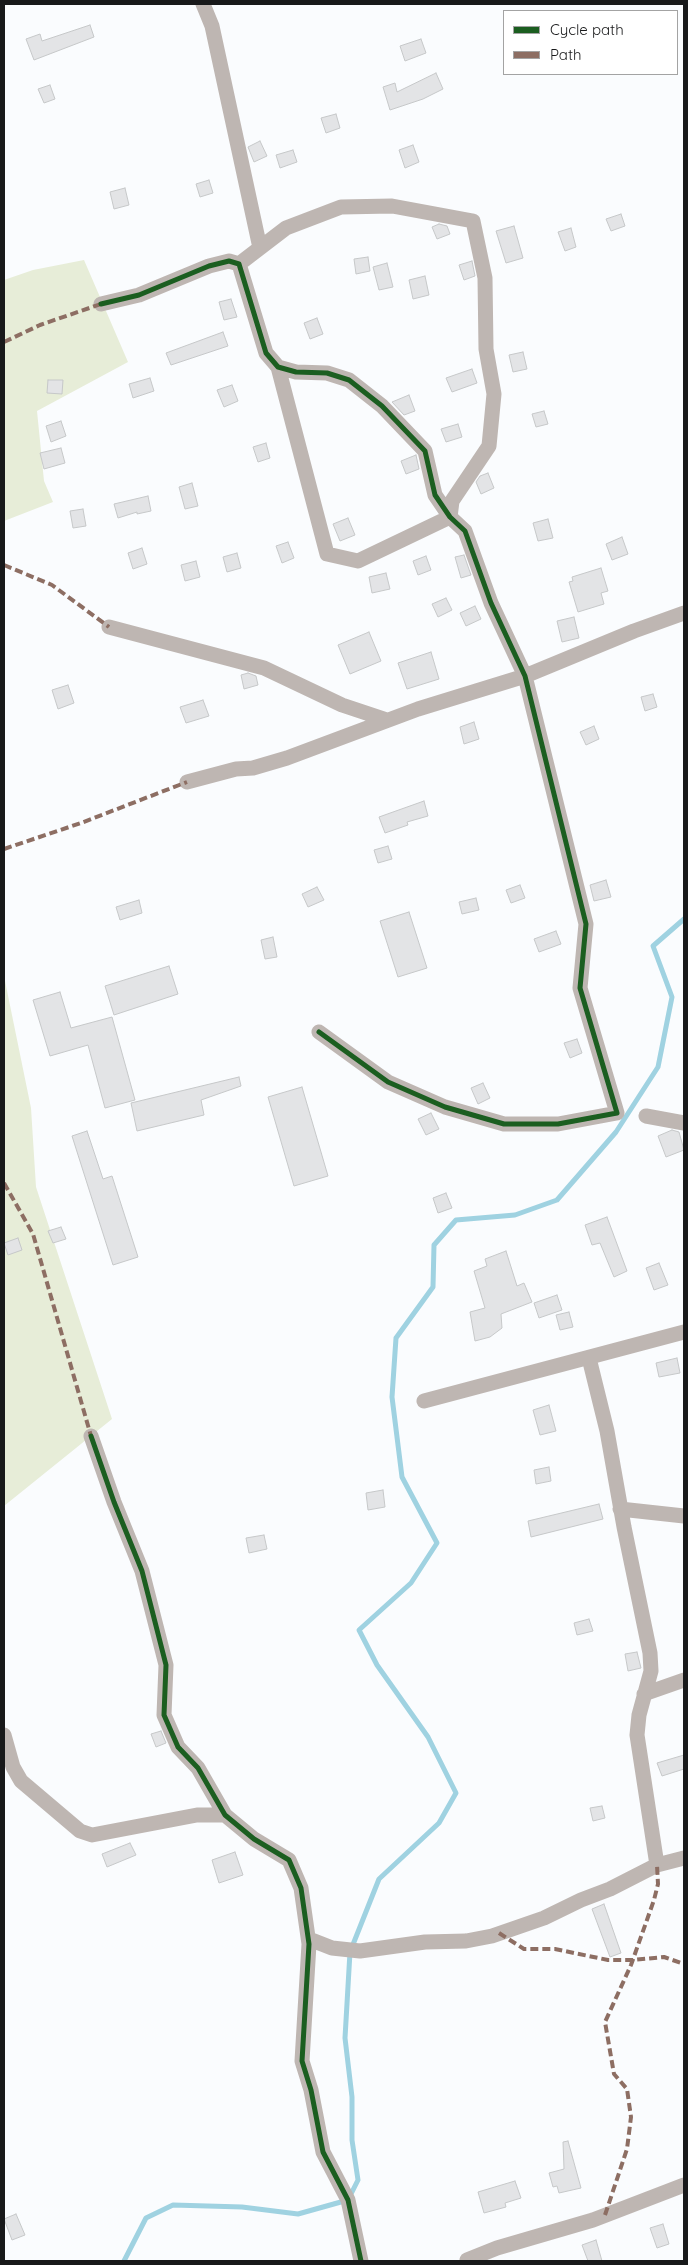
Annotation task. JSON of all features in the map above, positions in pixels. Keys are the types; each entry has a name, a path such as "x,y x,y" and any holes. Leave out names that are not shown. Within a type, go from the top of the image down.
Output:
{"street":[{"path":"203,4 212,26 260,248"},
{"path":"239,264 286,228 341,207 392,206 472,221 485,278 486,349 494,394 489,446 452,501 450,517"},
{"path":"101,304 139,295 209,266 229,261 239,264"},
{"path":"239,264 266,353 278,367 327,554 358,561 450,517"},
{"path":"278,367 296,372 327,373 349,380 382,406 425,452 435,495 450,517 466,531 491,603 525,676 586,924 580,988 618,1113 558,1124 504,1124 445,1107 388,1082 319,1032"},
{"path":"187,782 236,769 253,768 287,758 418,708 525,676 634,631 684,614"},
{"path":"109,627 264,668 342,704 387,720"},
{"path":"646,1116 684,1123"},
{"path":"424,1401 684,1332"},
{"path":"589,1358 607,1431 620,1509 650,1653 651,1670 644,1694 637,1735 657,1865"},
{"path":"91,1436 114,1502 142,1571 166,1665 164,1715 178,1747 198,1768 225,1815 254,1839 289,1860 300,1888 308,1940 302,2061 311,2090 323,2152 348,2200 361,2261"},
{"path":"620,1509 684,1516"},
{"path":"644,1694 684,1680"},
{"path":"4,1735 13,1767 21,1781 80,1831 92,1835 197,1814 225,1815"},
{"path":"308,1940 332,1948 360,1952 425,1942 466,1941 492,1936 544,1918 580,1900 610,1889 657,1865 684,1858"},
{"path":"467,2260 497,2248 593,2220 684,2185"}],"green space":[{"path":"84,260 128,362 37,411 44,481 53,502 4,521 4,280 33,270"},
{"path":"4,976 31,1108 36,1187 112,1419 4,1506"}],"building":[{"path":"90,25 94,37 34,60 26,39 40,34 42,41"},
{"path":"421,39 426,53 405,61 400,46"},
{"path":"436,73 443,89 423,99 390,110 383,87 395,83 397,92"},
{"path":"50,85 55,99 44,103 38,89"},
{"path":"336,114 340,128 326,133 321,118"},
{"path":"260,141 267,156 254,162 248,147"},
{"path":"413,145 419,162 405,168 399,150"},
{"path":"293,150 297,162 280,168 276,155"},
{"path":"209,180 213,193 200,197 196,184"},
{"path":"125,188 129,205 114,209 110,192"},
{"path":"621,214 625,226 611,231 606,219"},
{"path":"439,224 447,226 450,234 437,239 432,227"},
{"path":"514,226 523,258 506,263 496,231"},
{"path":"571,228 576,247 565,251 558,232"},
{"path":"368,257 370,271 356,274 354,259"},
{"path":"472,261 475,276 464,280 459,265"},
{"path":"387,263 393,287 379,290 373,267"},
{"path":"425,276 429,295 413,299 409,280"},
{"path":"231,299 237,317 224,320 219,302"},
{"path":"317,318 323,334 310,339 304,323"},
{"path":"223,332 228,346 171,365 166,353"},
{"path":"523,352 527,369 513,372 509,355"},
{"path":"472,369 477,383 452,392 446,378"},
{"path":"150,378 154,391 133,398 129,384"},
{"path":"48,380 63,380 62,394 47,393"},
{"path":"232,385 238,401 224,407 217,390"},
{"path":"409,395 415,411 404,415 392,402"},
{"path":"544,411 548,424 536,427 532,414"},
{"path":"61,421 66,436 51,442 46,426"},
{"path":"458,424 462,437 446,442 441,429"},
{"path":"266,443 270,458 258,462 253,447"},
{"path":"61,448 65,463 44,469 40,453"},
{"path":"416,455 419,469 406,474 401,461"},
{"path":"488,473 494,488 481,494 476,482 480,476"},
{"path":"192,483 198,506 185,509 179,487"},
{"path":"148,496 151,511 137,514 137,512 118,518 114,504"},
{"path":"83,509 86,526 73,528 70,511"},
{"path":"348,518 355,535 340,541 333,524"},
{"path":"548,519 553,538 538,541 533,523"},
{"path":"622,537 628,554 612,560 606,544"},
{"path":"288,542 294,558 282,563 276,546"},
{"path":"142,548 147,564 133,569 128,553"},
{"path":"237,553 241,568 227,572 223,557"},
{"path":"464,555 471,575 461,578 455,557"},
{"path":"426,556 431,570 418,575 413,561"},
{"path":"196,561 200,577 185,581 181,565"},
{"path":"601,568 608,591 601,593 604,604 578,612 569,582 573,581 572,577"},
{"path":"386,573 390,589 372,593 369,577"},
{"path":"446,598 452,610 438,617 432,604"},
{"path":"475,606 481,619 466,626 460,613"},
{"path":"574,617 579,638 562,642 557,621"},
{"path":"369,632 381,661 350,674 338,645"},
{"path":"431,652 439,679 407,689 398,663"},
{"path":"248,673 256,676 258,685 244,689 241,675"},
{"path":"68,685 74,703 58,709 52,690"},
{"path":"653,694 657,707 645,711 641,697"},
{"path":"203,700 209,716 186,723 180,707"},
{"path":"474,722 479,739 464,744 460,727"},
{"path":"594,726 599,739 586,745 580,732"},
{"path":"424,801 428,816 407,822 408,825 385,833 379,817"},
{"path":"388,846 392,859 378,863 374,850"},
{"path":"606,880 611,897 594,901 590,885"},
{"path":"520,885 525,898 511,903 506,890"},
{"path":"317,887 324,900 308,907 302,894"},
{"path":"476,898 479,910 462,914 459,902"},
{"path":"139,900 142,913 120,920 116,907"},
{"path":"409,912 427,968 398,977 380,921"},
{"path":"556,931 561,944 539,952 534,939"},
{"path":"273,937 277,957 265,959 261,940"},
{"path":"169,966 178,994 114,1015 105,986"},
{"path":"60,992 71,1028 112,1017 135,1100 105,1108 88,1045 50,1056 33,1000"},
{"path":"577,1039 582,1053 570,1058 564,1043"},
{"path":"239,1077 241,1086 201,1100 204,1115 137,1131 131,1103"},
{"path":"483,1083 490,1098 478,1104 471,1088"},
{"path":"302,1087 328,1176 294,1186 268,1097"},
{"path":"431,1113 439,1129 426,1135 418,1119"},
{"path":"672,1130 679,1132 684,1150 666,1157 658,1136"},
{"path":"87,1131 103,1179 112,1176 138,1257 113,1265 72,1136"},
{"path":"446,1193 452,1208 438,1213 433,1198"},
{"path":"607,1217 627,1271 614,1277 600,1243 592,1245 585,1225"},
{"path":"61,1227 66,1239 53,1243 48,1231"},
{"path":"18,1238 22,1250 8,1255 4,1243"},
{"path":"506,1251 517,1286 524,1283 532,1302 501,1314 502,1328 490,1337 475,1341 470,1312 485,1308 474,1271 487,1266 485,1259"},
{"path":"659,1263 668,1285 654,1290 646,1268"},
{"path":"557,1295 562,1310 539,1318 534,1303"},
{"path":"569,1312 573,1327 560,1330 556,1315"},
{"path":"677,1358 680,1373 659,1377 656,1363"},
{"path":"549,1405 556,1431 540,1435 533,1410"},
{"path":"549,1467 551,1481 536,1484 534,1470"},
{"path":"383,1490 385,1507 368,1510 366,1493"},
{"path":"599,1504 603,1519 531,1537 528,1521"},
{"path":"264,1535 267,1549 249,1553 246,1538"},
{"path":"589,1619 593,1631 577,1635 574,1623"},
{"path":"637,1652 641,1668 628,1671 625,1654"},
{"path":"161,1731 166,1743 156,1747 151,1734"},
{"path":"684,1755 684,1769 662,1776 657,1763"},
{"path":"602,1806 605,1818 593,1821 590,1808"},
{"path":"130,1843 136,1855 107,1867 102,1854"},
{"path":"235,1852 243,1875 219,1883 212,1860"},
{"path":"604,1904 621,1953 610,1957 592,1909"},
{"path":"568,2141 581,2188 559,2193 557,2186 553,2187 549,2173 564,2169 563,2142"},
{"path":"515,2181 521,2198 505,2203 506,2207 484,2213 478,2192"},
{"path":"16,2214 25,2235 12,2240 4,2219"},
{"path":"663,2224 669,2244 657,2248 650,2228"},
{"path":"596,2240 602,2261 588,2261 582,2245"}],"waterway":[{"path":"124,2261 146,2218 173,2205 242,2207 298,2214 348,2200 358,2180 352,2140 352,2097 345,2038 350,1952 379,1879 439,1823 456,1793 428,1737 377,1665 359,1630 411,1583 437,1543 402,1477 392,1397 396,1338 433,1287 434,1245 456,1220 515,1215 557,1200 616,1132 658,1067 672,997 653,946 684,919"}],"marked path":[{"path":"4,342 40,325 101,304"},
{"path":"4,565 52,585 109,627"},
{"path":"4,849 81,823 187,782"},
{"path":"4,1183 33,1234 91,1436"},
{"path":"605,2215 627,2149 631,2117 627,2089 614,2074 605,2022 631,1965 654,1900 658,1884 657,1865"},
{"path":"499,1933 524,1949 555,1949 608,1960 664,1957 684,1964"}],"cycle path":[{"path":"101,304 139,295 209,266 229,261 239,264 266,353 278,367 296,372 327,373 349,380 382,406 425,451 435,495 450,517 465,531 491,603 525,676 586,924 580,988 617,1113 558,1124 504,1124 445,1107 388,1082 319,1032"},
{"path":"91,1436 114,1502 142,1571 166,1665 164,1715 178,1747 198,1768 225,1815 254,1839 289,1860 301,1888 309,1944 302,2061 311,2090 323,2152 348,2200 361,2261"}]}
